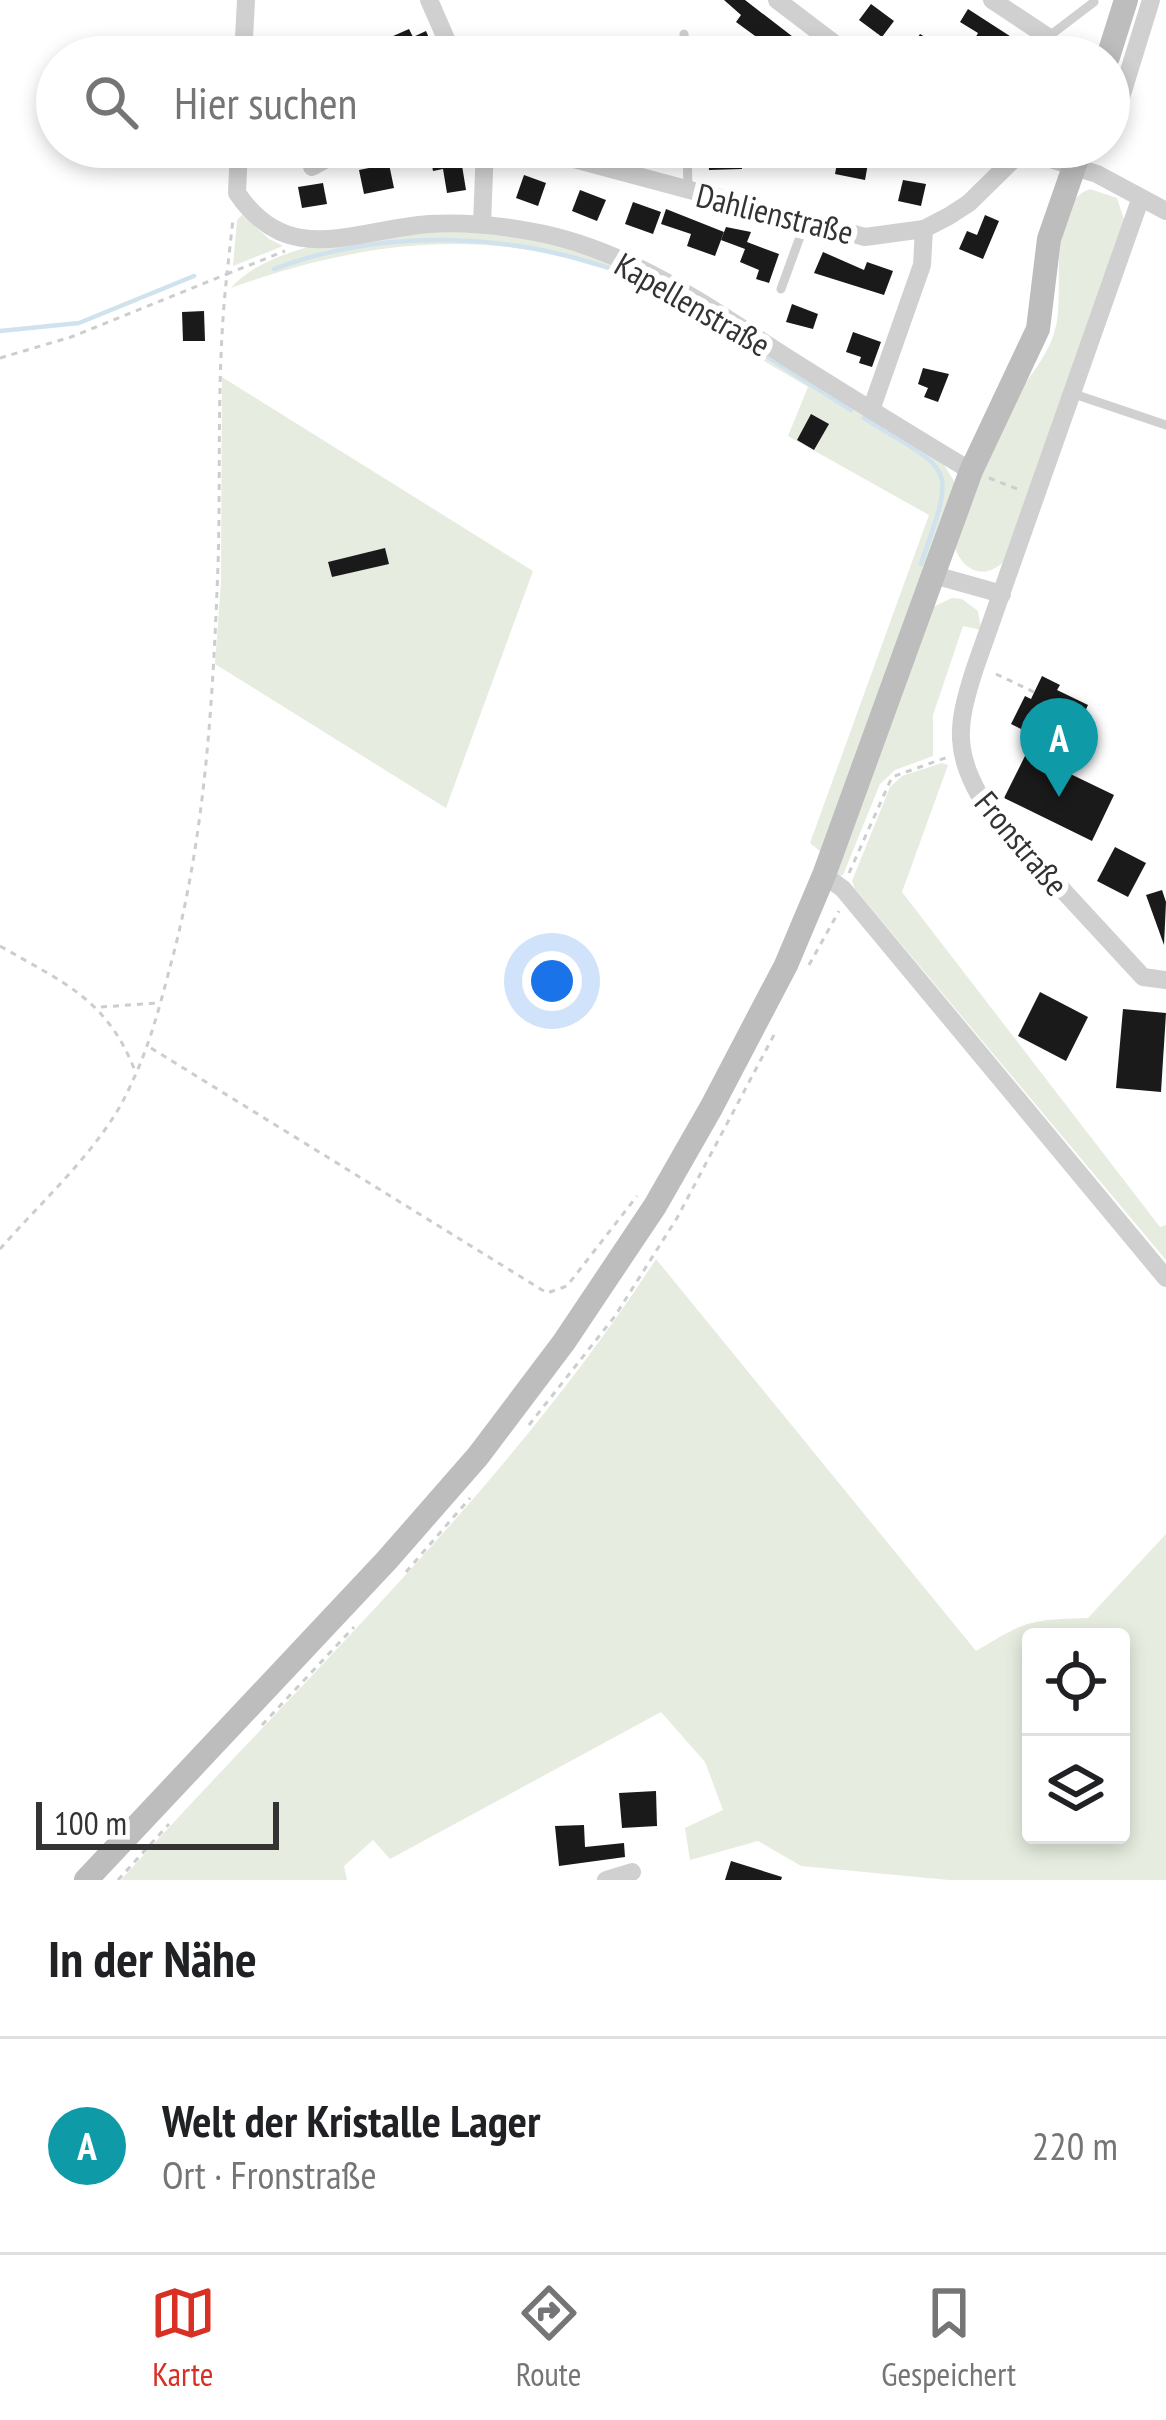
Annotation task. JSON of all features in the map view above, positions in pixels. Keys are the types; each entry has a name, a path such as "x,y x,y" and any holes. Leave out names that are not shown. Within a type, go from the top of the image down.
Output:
{"street":[{"path":"244,36 246,0"},
{"path":"429,0 445,36"},
{"path":"777,0 824,36"},
{"path":"992,0 1046,36"},
{"path":"1115,36 1126,0"},
{"path":"1130,68 1151,0"},
{"path":"238,168 237,193 263,225 310,242"},
{"path":"482,224 485,168"},
{"name":"Dahlienstraße","path":"606,168 865,237 924,229 969,203 1003,168"},
{"path":"86,1880 387,1561 478,1456 655,1206 833,882 971,471 1038,329 1049,238 1081,168"},
{"path":"1093,168 1166,212"},
{"name":"Fronstraße","path":"1140,200 958,728 967,776 986,806 1143,977 1166,980"},
{"name":"Kapellenstraße","path":"310,242 430,224 482,224 583,244 689,294 971,471"},
{"path":"871,410 922,265 924,229"},
{"path":"934,575 1002,594"},
{"path":"833,882 1166,1278"},
{"path":"606,1880 632,1872"}],"lane":[{"path":"1049,36 1094,2"},
{"path":"687,168 688,191"},
{"path":"781,289 805,223"},
{"path":"1074,394 1166,425"}],"path":[{"path":"0,1249 108,1126 150,1047 193,872 204,787 218,566 218,351 237,193"},
{"path":"0,358 71,337 310,242"},
{"path":"971,471 1039,495"},
{"path":"996,674 1036,693 1038,689"},
{"path":"833,882 892,777 960,753"},
{"path":"0,946 99,1007 122,1036 135,1071"},
{"path":"99,1007 160,1002"},
{"path":"150,1047 547,1293 567,1286 635,1196"}],"shaded area":[{"path":"1090,189 1117,198 1124,220 1007,558 991,570 976,571 963,562 954,545 997,434 1053,337 1062,230 1076,198"},
{"path":"242,215 283,246 233,266 237,220"},
{"path":"472,231 556,243 645,275 941,460 954,481 955,492 822,853 810,843 929,515 788,436 808,387 617,273 545,253 454,244 364,252 231,288 252,270 311,246 379,235"},
{"path":"222,377 533,571 446,808 215,664 221,582"},
{"path":"952,598 978,611 981,630 963,626 933,715 933,756 895,770 880,784 840,876 837,873 931,608"},
{"path":"948,765 902,892 1160,1227 1166,1225 1166,1260 855,889 852,881 890,787 902,776"},
{"path":"656,1259 976,1651 1028,1624 1088,1618 1166,1534 1166,1880 949,1880 801,1866 758,1841 690,1860 685,1828 723,1810 705,1762 661,1712 390,1859 373,1840 344,1866 347,1880 121,1880 401,1580 535,1425"}],"building":[{"path":"724,0 745,0 792,36 755,36 736,22 741,15"},
{"path":"871,4 894,21 881,36 859,20"},
{"path":"968,9 1010,36 976,36 960,22"},
{"path":"390,168 394,188 364,194 359,170"},
{"path":"432,168 462,168 466,190 447,193 443,169"},
{"path":"836,168 867,168 865,180 835,174"},
{"path":"524,175 546,183 538,206 516,198"},
{"path":"903,180 926,184 921,206 898,201"},
{"path":"323,183 327,204 302,208 298,187"},
{"path":"580,190 606,200 597,221 572,211"},
{"path":"633,202 661,212 653,234 625,224"},
{"path":"666,209 724,232 715,256 687,246 691,234 661,224"},
{"path":"985,215 999,221 983,259 959,249 967,231 977,235"},
{"path":"726,227 751,232 747,242 779,254 769,283 756,279 759,270 740,262 745,249 721,240"},
{"path":"823,252 864,270 867,262 893,271 884,295 814,273"},
{"path":"792,304 818,314 813,329 786,322"},
{"path":"204,311 205,341 183,341 182,312"},
{"path":"853,332 881,342 872,367 846,352"},
{"path":"923,368 949,374 938,402 924,397 928,388 918,384"},
{"path":"811,414 829,424 814,450 797,440"},
{"path":"385,548 389,564 332,577 328,562"},
{"path":"1042,676 1060,685 1057,690 1088,705 1058,768 1114,795 1092,841 1004,798 1035,736 1011,724"},
{"path":"1115,847 1146,863 1128,897 1097,881"},
{"path":"1162,890 1166,902 1164,945 1146,895"},
{"path":"1040,992 1088,1017 1066,1061 1018,1036"},
{"path":"1123,1009 1166,1013 1161,1092 1116,1088"},
{"path":"656,1791 657,1826 622,1828 619,1793"},
{"path":"584,1825 585,1847 624,1843 625,1857 559,1866 555,1826"},
{"path":"731,1861 782,1877 781,1880 725,1880"}],"waterway":[{"path":"274,269 362,246 452,240 542,250 629,275"},
{"path":"0,331 79,323 194,276"},
{"path":"646,284 851,410"},
{"path":"864,418 916,450 940,473 940,506 921,564"}],"place":[{"name":"Welt der Kristalle Lager","path":"1059,797"}]}
